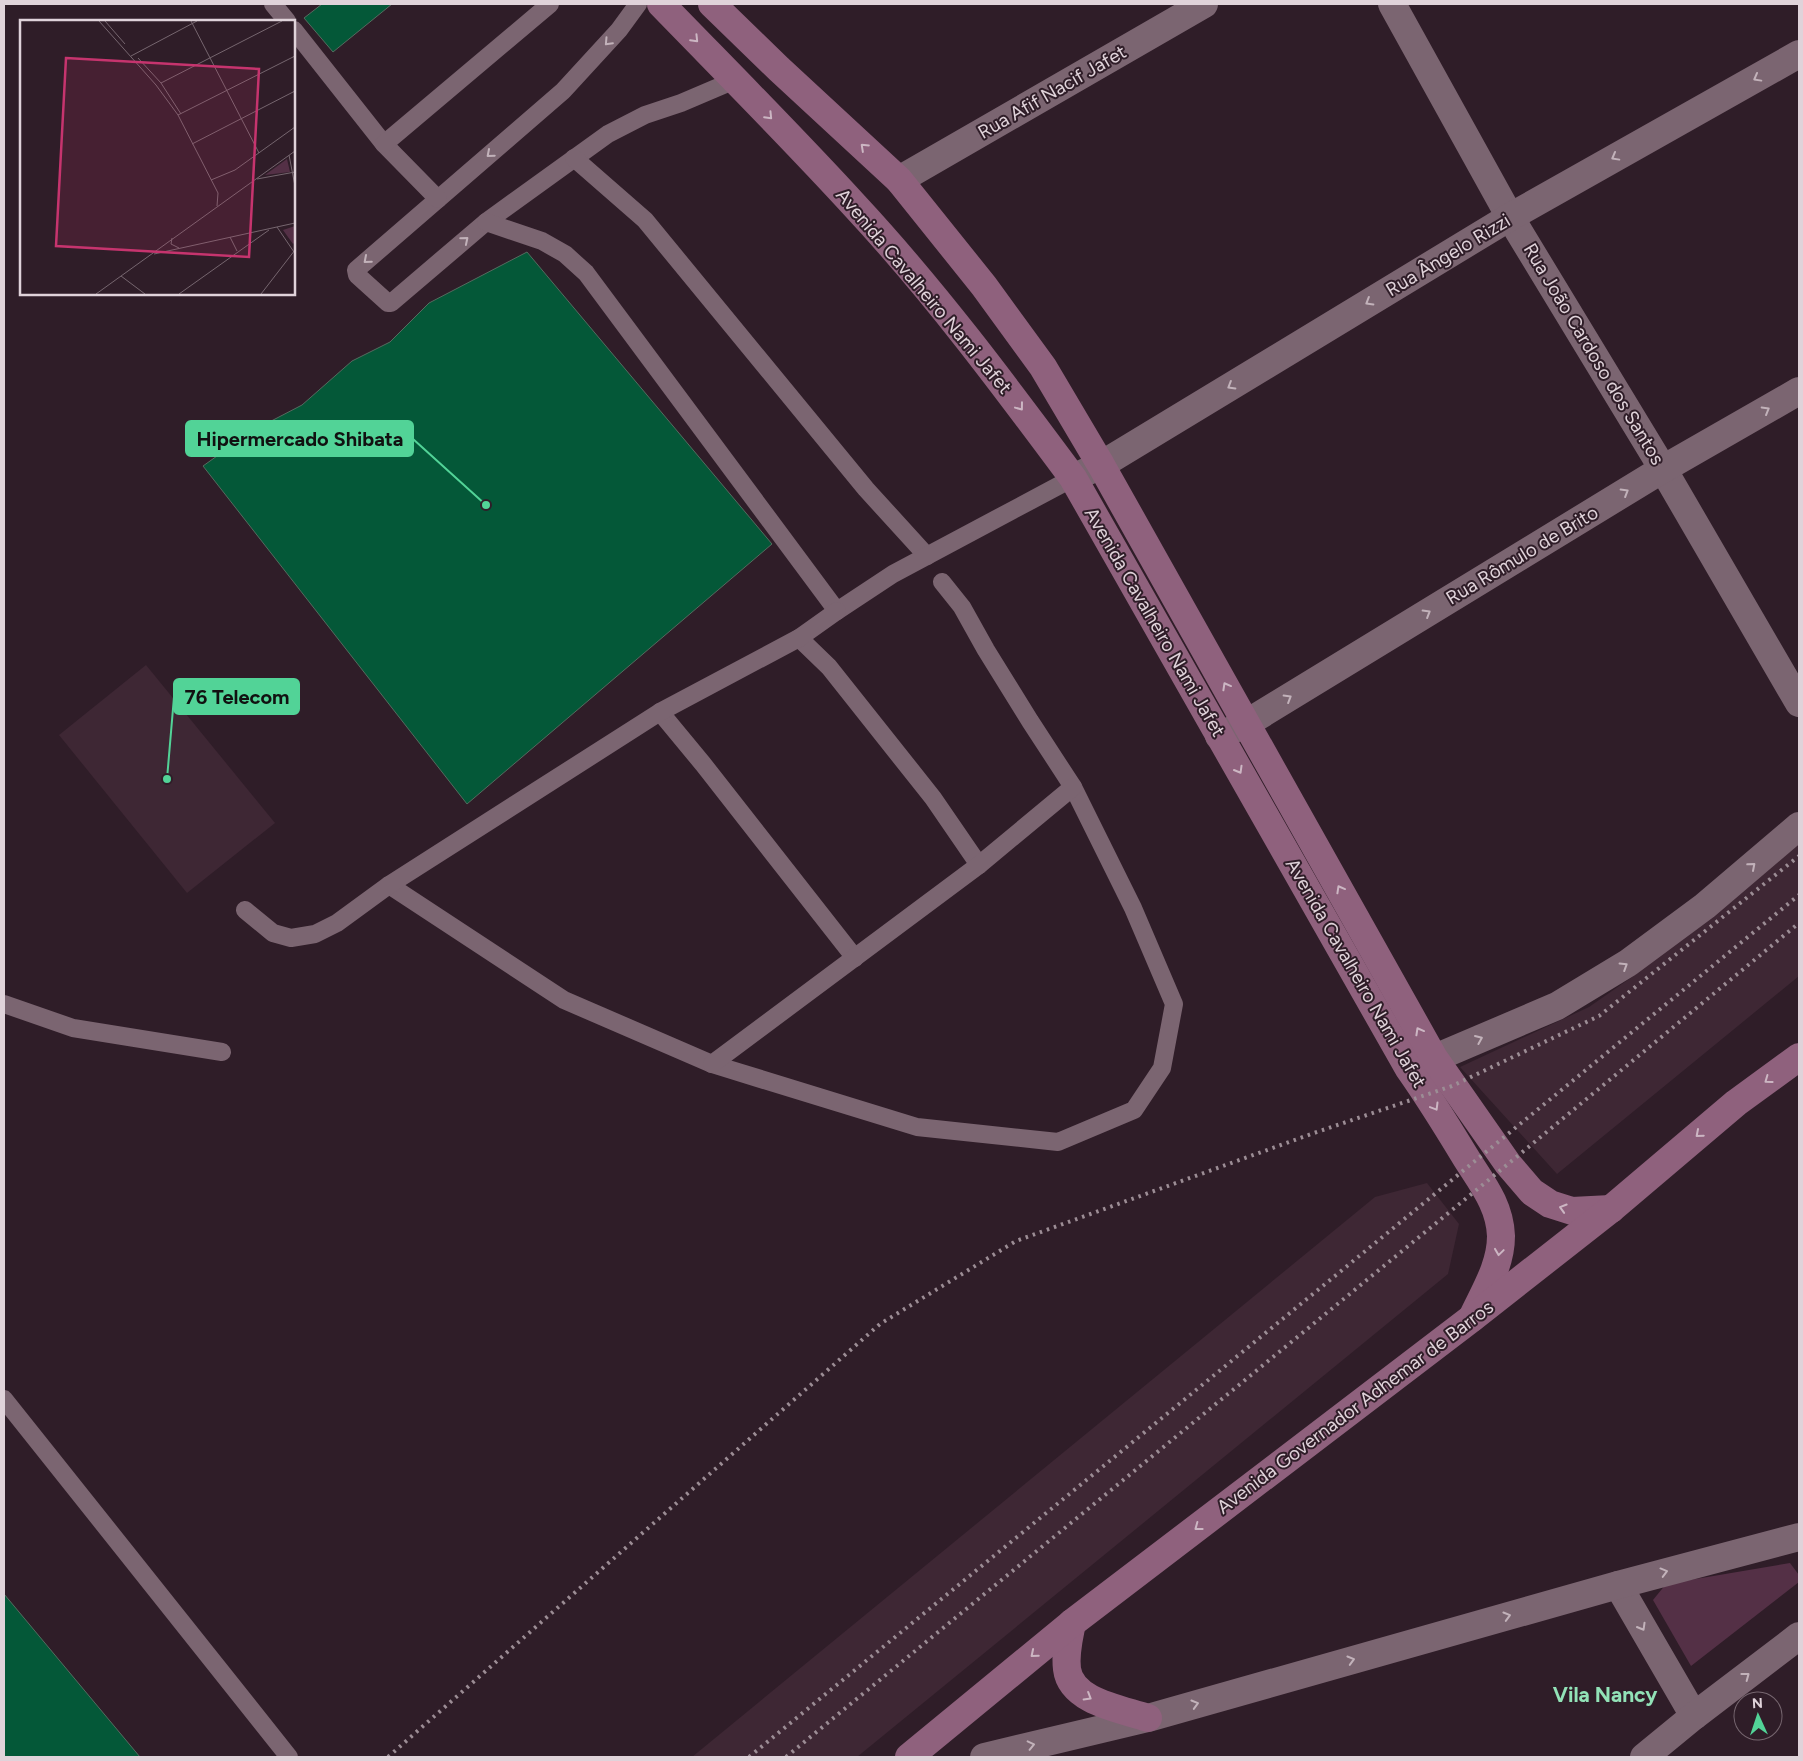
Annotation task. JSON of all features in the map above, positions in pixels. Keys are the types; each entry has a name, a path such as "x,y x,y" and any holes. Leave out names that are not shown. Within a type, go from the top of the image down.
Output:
{"main road":[{"name":"Avenida Cavalheiro Nami Jafet","path":"661,4 856,206 932,295 1013,397 1073,478 1409,1069 1427,1094 1471,1166 1484,1183 1497,1211 1501,1236 1497,1267 1472,1318"},
{"name":"Avenida Cavalheiro Nami Jafet","path":"712,4 779,69 900,180 984,286 1043,367 1101,464 1434,1058 1508,1164 1532,1192 1550,1204 1572,1210 1611,1209"},
{"name":"Avenida Governador Adhemar de Barros","path":"909,1757 1072,1623 1472,1318 1611,1209 1736,1103 1799,1057"},
{"path":"1072,1623 1067,1652 1067,1671 1074,1686 1088,1699 1148,1718"}],"street":[{"name":"Rua Afif Nacif Jafet","path":"900,180 1204,4"},
{"name":"Rua João Cardoso dos Santos","path":"1392,4 1510,217 1663,469 1799,703"},
{"name":"Rua Ângelo Rizzi","path":"1073,478 1101,464 1510,217 1799,54"},
{"name":"Rua Rômulo de Brito","path":"1220,736 1247,723 1663,469 1799,391"},
{"path":"1409,1069 1557,1006 1628,963 1705,906 1799,826"},
{"path":"984,1757 1148,1718 1618,1585 1799,1537"},
{"path":"1618,1585 1694,1716"},
{"path":"1644,1757 1694,1716 1799,1636"}],"lane":[{"path":"273,4 286,20"},
{"path":"384,144 550,4"},
{"path":"638,4 619,30 563,91 356,270 357,275 388,303 391,303 486,222 608,134 638,119 735,80"},
{"path":"295,31 384,144 438,199"},
{"path":"574,158 645,220 859,482 927,556"},
{"path":"486,222 542,240 565,254 586,273 837,611"},
{"path":"245,910 272,934 291,938 315,934 337,923 389,885 660,712 799,638 893,574 1073,478"},
{"path":"389,885 564,1000 712,1064 917,1127 1058,1142 1134,1110 1162,1068 1174,1004 1133,908 1073,787 996,666 962,607 942,582"},
{"path":"799,638 829,667 934,798 978,865"},
{"path":"660,712 854,958"},
{"path":"712,1064 978,865 1073,787"},
{"path":"4,1004 73,1028 222,1052"},
{"path":"4,1399 288,1757"}],"shaded area":[{"path":"146,665 275,823 187,893 59,735"},
{"path":"1799,844 1799,976 1557,1174 1460,1067 1589,1007 1632,977"},
{"path":"1427,1183 1459,1224 1448,1274 857,1757 692,1757 1375,1197"},
{"path":"1790,1563 1799,1575 1799,1582 1691,1666 1653,1600 1666,1584"}],"building":[{"path":"322,4 392,4 333,52 304,18"},
{"path":"527,252 772,544 467,804 203,466 252,431 302,405 352,361 390,342 429,303"},
{"path":"4,1594 140,1757 4,1757"}],"railway":[{"path":"388,1757 880,1324 1016,1241 1314,1133 1452,1086 1599,1016 1799,856"},
{"path":"749,1757 1799,895"},
{"path":"786,1757 1799,923"}],"place":[{"name":"Hipermercado Shibata","path":"486,505"},
{"name":"76 Telecom","path":"167,779"}],"district":[{"name":"Vila Nancy","path":"1605,1694"}]}
